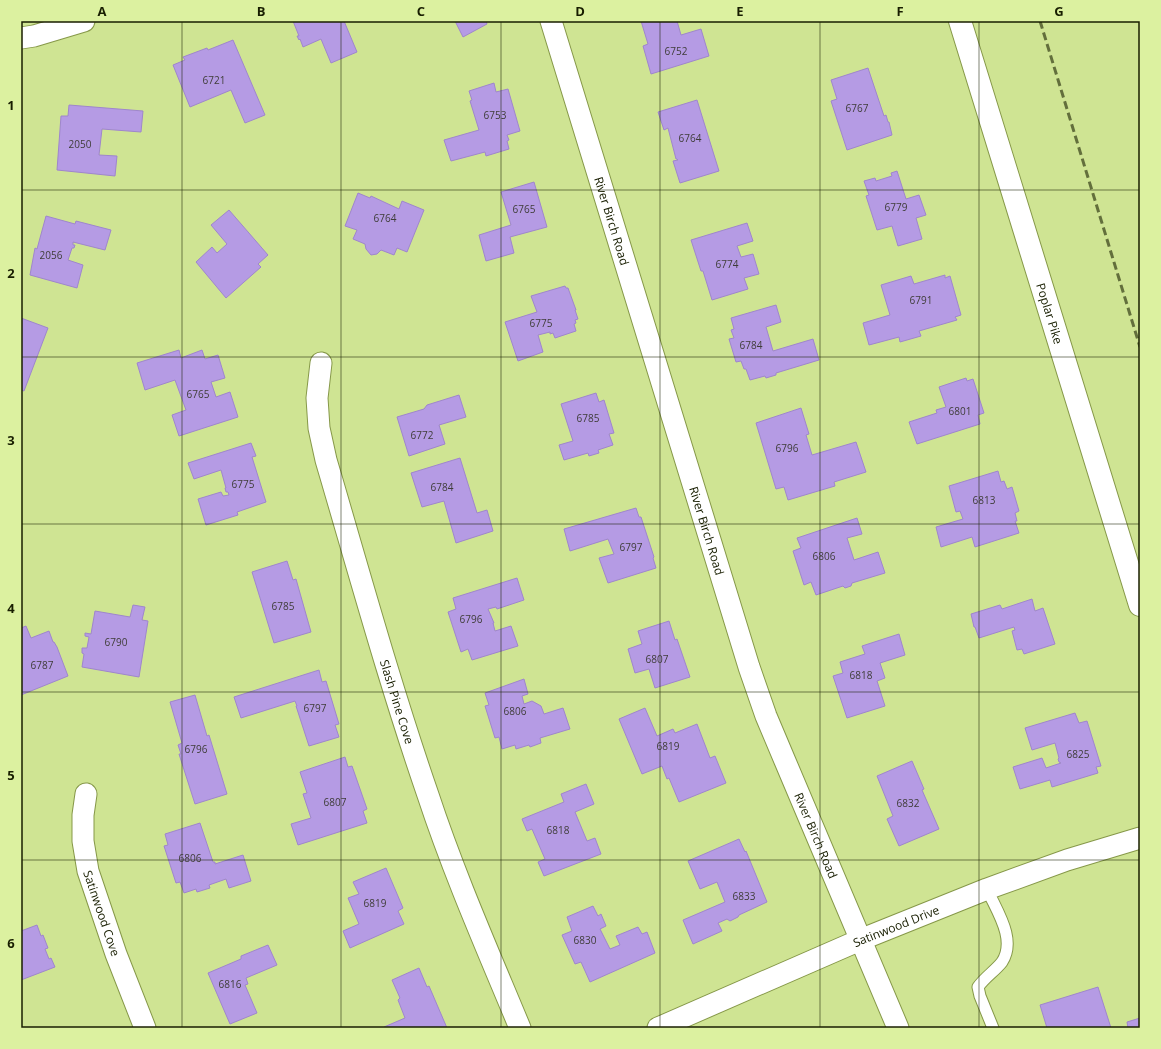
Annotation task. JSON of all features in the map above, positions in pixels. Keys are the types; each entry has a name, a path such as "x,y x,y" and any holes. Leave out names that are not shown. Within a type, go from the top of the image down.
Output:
{"main road":[{"name":"Poplar Pike","path":"960,21 1140,605"}],"street":[{"path":"21,38 48,32 84,21"},
{"name":"River Birch Road","path":"551,21 749,667 766,716 898,1028"},
{"name":"Slash Pine Cove","path":"321,364 317,398 319,428 326,460 339,505 428,796 462,888 520,1028"},
{"name":"Satinwood Cove","path":"86,794 82,815 83,841 88,871 116,954 145,1028"},
{"name":"Satinwood Drive","path":"658,1028 860,940 986,889 1067,860 1140,838"}],"lane":[{"path":"986,889 1005,932 1008,943 1007,953 992,973 978,987 980,996 993,1028"}],"building":[{"path":"293,21 344,21 357,52 331,63 321,39 303,47 297,36 299,36"},
{"path":"455,21 486,21 487,24 463,37"},
{"path":"641,21 677,21 681,35 701,29 709,56 651,74 643,46 648,44"},
{"path":"233,40 265,115 245,123 231,90 190,107 173,65 185,60 183,57 207,48 208,50"},
{"path":"868,68 884,116 886,115 889,122 892,135 847,150 831,101 837,99 831,80"},
{"path":"494,83 496,92 508,89 520,131 507,135 509,140 507,141 509,149 486,156 485,152 451,161 444,140 479,130 470,101 472,100 469,91"},
{"path":"697,100 719,171 680,183 673,161 678,160 676,159 668,128 664,130 658,112"},
{"path":"69,105 143,111 141,132 102,129 99,155 117,156 115,176 57,170 61,116 68,116"},
{"path":"897,171 906,199 919,195 926,215 916,218 922,239 898,246 892,226 877,230 866,196 869,195 864,181 875,178 876,181 892,176 891,173"},
{"path":"534,182 547,227 510,237 514,253 486,261 479,235 511,225 501,192"},
{"path":"358,193 370,198 371,196 399,209 402,201 424,210 407,252 397,248 394,255 381,250 377,254 371,255 366,249 365,244 353,239 357,230 345,226"},
{"path":"229,210 268,255 258,264 261,267 226,298 196,262 212,247 217,253 227,244 211,225"},
{"path":"46,216 75,224 76,221 111,230 105,250 73,242 73,245 75,245 74,248 72,248 68,260 83,265 77,288 30,275 35,248 37,249"},
{"path":"747,223 753,241 737,246 741,257 753,254 759,274 744,278 748,289 712,300 691,240"},
{"path":"945,275 945,278 950,276 961,315 955,317 957,320 919,331 921,336 900,342 899,337 869,345 863,323 890,315 881,285 911,276 914,284"},
{"path":"565,286 568,288 576,310 578,319 575,320 576,323 574,324 576,331 555,338 553,333 550,334 550,332 538,335 543,352 518,361 505,322 537,312 531,296"},
{"path":"776,305 781,322 766,327 773,351 813,339 819,360 776,373 776,375 766,378 765,376 750,380 741,361 736,362 729,339 734,338 731,330 734,329 731,318"},
{"path":"21,318 48,328 24,391 21,390"},
{"path":"179,350 181,358 202,350 205,359 218,355 225,378 211,382 216,397 230,392 238,417 179,436 172,415 186,410 175,380 145,390 137,363"},
{"path":"966,378 967,381 973,379 984,413 978,415 980,424 917,444 909,422 937,413 936,410 946,407 939,387"},
{"path":"596,393 599,402 604,400 614,433 609,434 613,445 598,450 599,453 589,456 588,453 564,460 559,445 573,441 561,404"},
{"path":"459,395 466,417 439,425 445,444 409,456 397,417 424,409 427,405"},
{"path":"801,408 809,434 806,435 812,455 856,442 866,472 834,482 835,486 788,500 784,487 776,489 756,423"},
{"path":"251,443 256,456 252,457 266,502 237,512 238,515 206,525 198,499 221,492 223,496 229,495 228,492 226,492 221,470 194,479 188,463"},
{"path":"460,458 477,513 487,510 493,531 456,543 444,501 422,507 411,473"},
{"path":"998,471 1001,482 1004,481 1007,489 1012,487 1019,511 1015,513 1017,521 1015,521 1019,533 975,547 972,537 941,547 936,527 963,519 960,511 956,512 949,486"},
{"path":"636,508 639,517 641,517 656,568 608,583 599,558 614,554 608,539 570,551 564,529"},
{"path":"857,518 862,534 847,538 854,560 878,552 885,573 852,583 851,586 845,588 843,586 816,595 811,582 804,585 793,551 801,548 797,538"},
{"path":"287,561 293,580 296,579 311,632 274,643 252,572"},
{"path":"517,578 524,600 497,609 496,607 488,609 494,623 495,631 511,626 518,646 472,660 468,649 461,652 448,612 456,609 453,598"},
{"path":"1032,599 1035,611 1043,608 1055,644 1024,654 1022,649 1017,650 1012,631 1015,630 1014,627 979,638 974,627 971,614 1000,605 1002,609"},
{"path":"133,605 145,607 142,620 148,621 139,677 82,667 84,654 82,653 82,648 87,648 89,637 85,636 85,633 91,634 95,611 130,617"},
{"path":"669,621 690,677 655,688 649,669 635,673 628,649 642,644 638,631"},
{"path":"26,626 31,638 49,631 68,676 21,695 21,628"},
{"path":"899,634 905,655 880,663 885,678 877,681 885,706 847,718 833,676 843,673 840,662 865,654 862,646"},
{"path":"319,670 322,682 326,681 339,724 335,725 339,737 309,746 295,701 241,718 234,697"},
{"path":"524,679 528,694 522,696 524,704 532,701 541,706 544,714 563,708 570,729 540,738 541,743 530,747 529,745 516,749 515,745 502,749 499,737 495,738 485,706 489,705 485,693"},
{"path":"195,695 227,794 195,804 179,754 181,754 178,745 182,743 170,702"},
{"path":"645,708 657,736 673,729 675,733 697,724 710,758 715,756 726,783 679,802 669,778 667,779 662,766 642,774 619,719"},
{"path":"1075,713 1079,723 1087,721 1101,766 1096,767 1098,773 1052,787 1050,780 1020,789 1013,767 1042,758 1046,768 1061,763 1058,759 1055,743 1032,750 1025,728"},
{"path":"345,757 348,767 352,766 367,809 363,811 367,823 298,845 291,824 311,818 303,794 307,793 300,772"},
{"path":"912,761 924,789 922,790 939,829 899,846 887,819 893,816 877,776"},
{"path":"586,784 594,804 575,812 587,841 595,838 601,854 544,876 538,862 545,859 532,829 527,831 522,819 564,802 561,794"},
{"path":"200,823 213,862 215,862 215,864 243,855 251,881 229,888 226,879 209,885 210,888 197,892 196,889 184,893 180,882 176,883 164,846 168,845 165,834"},
{"path":"739,839 745,852 746,851 767,902 739,915 730,921 727,919 718,923 722,931 693,944 683,920 725,902 717,882 700,889 688,861"},
{"path":"386,868 403,908 398,911 404,924 350,948 343,931 359,924 348,898 359,894 353,882"},
{"path":"593,906 598,916 601,914 606,926 600,929 610,949 620,945 616,936 638,927 642,934 647,932 655,953 590,982 581,962 575,964 562,935 572,931 567,917"},
{"path":"37,925 48,948 45,949 49,959 51,958 55,967 21,980 21,931"},
{"path":"268,945 277,965 246,978 248,984 245,985 257,1013 230,1024 208,973 241,959 241,956"},
{"path":"419,968 427,987 429,986 447,1028 385,1028 384,1027 405,1018 398,1000 400,998 392,980"},
{"path":"1098,987 1111,1028 1047,1028 1040,1005"},
{"path":"1140,1018 1140,1028 1128,1028 1127,1022"}],"railway":[{"path":"1040,21 1140,347"}]}
